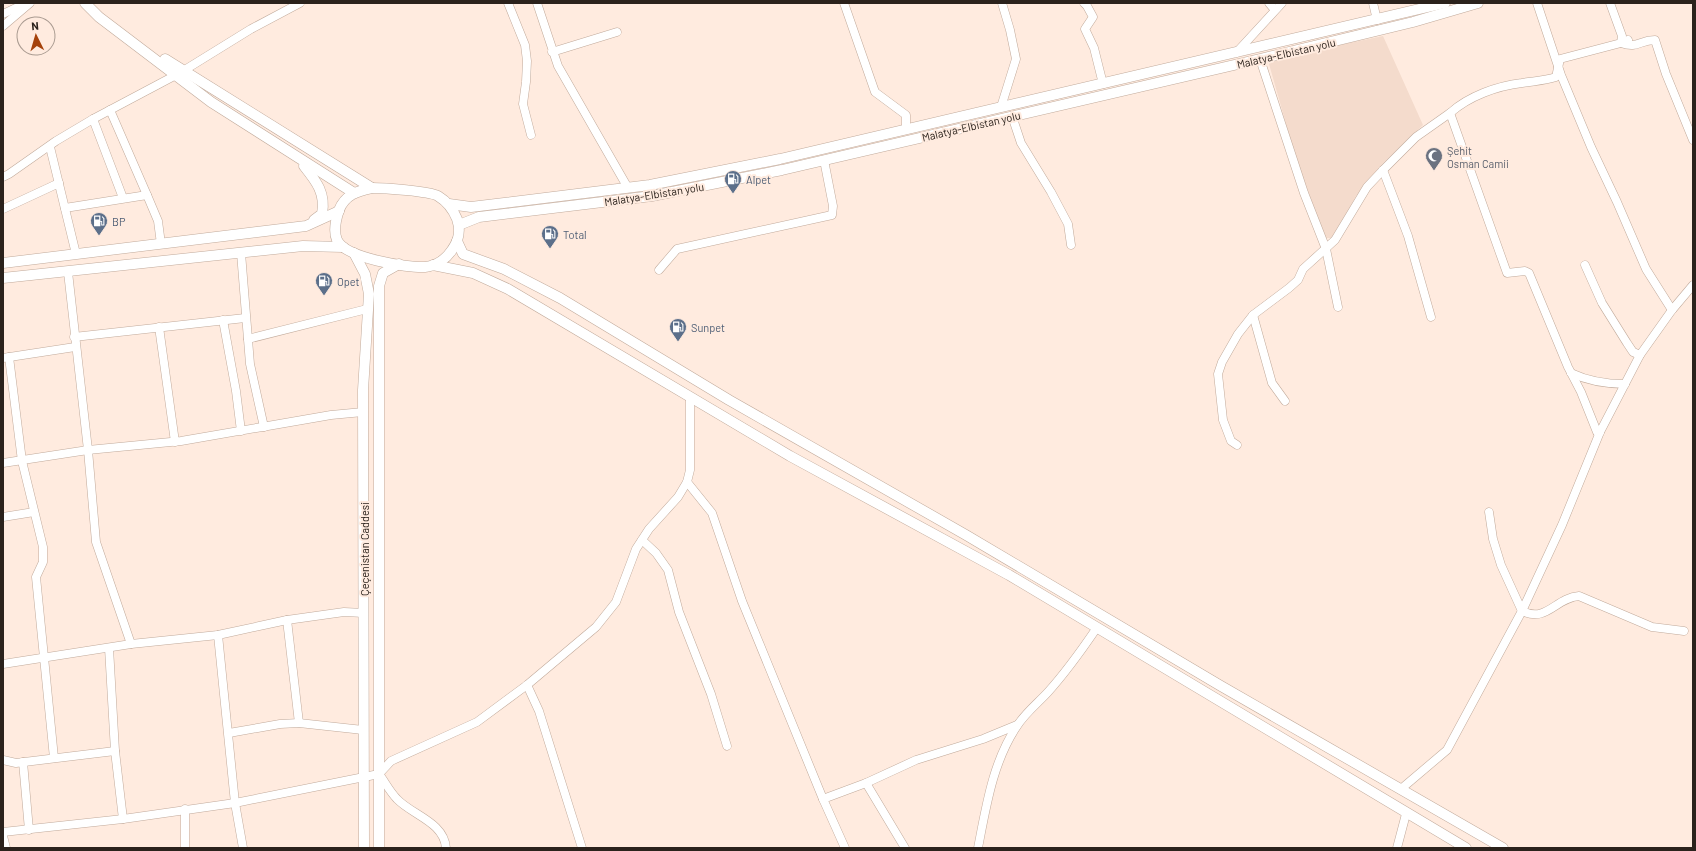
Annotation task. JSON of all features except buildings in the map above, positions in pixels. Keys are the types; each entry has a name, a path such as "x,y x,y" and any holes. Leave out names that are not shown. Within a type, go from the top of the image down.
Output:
{"main road":[{"path":"85,3 99,17 179,73 372,188"},
{"name":"Malatya-Elbistan yolu","path":"449,204 471,207 650,185 773,160 1445,3"},
{"name":"Malatya-Elbistan yolu","path":"459,225 479,217 652,196 824,160 1260,59 1413,22 1478,3"},
{"path":"179,73 211,102 299,160 354,193"},
{"path":"299,160 319,186 324,204 322,214 306,226"},
{"path":"372,188 388,188 437,195 449,204 459,225 460,237 444,260 425,267 400,264 378,261 354,253 343,247 337,240 336,231 336,220 342,203 358,190 372,188"},
{"path":"3,262 306,226 339,211"},
{"path":"457,241 463,254 504,269 560,298 730,400 959,531 1221,686 1503,848"},
{"path":"3,278 303,246 343,247"},
{"name":"Çeçenistan Caddesi","path":"354,253 362,267 367,282 363,412 364,848"},
{"name":"Çeçenistan Caddesi","path":"379,848 379,286 383,273 400,264"},
{"path":"433,265 472,273 508,289 790,456 1009,575 1096,629 1406,814 1466,848"}],"street":[{"path":"3,14 26,3"},
{"path":"3,26 30,3"},
{"path":"3,176 9,174 93,119 179,73 251,29 300,3"},
{"path":"508,3 524,45 527,61 523,104 531,135"},
{"path":"538,3 552,52 565,81 628,188"},
{"path":"844,3 875,92 906,115 906,129"},
{"path":"1001,107 1016,59 1010,30 1002,3"},
{"path":"1084,3 1092,17 1085,29 1094,48 1103,84"},
{"path":"1236,53 1271,6 1282,3"},
{"path":"1373,3 1377,20"},
{"path":"1537,3 1558,63 1591,147 1643,262 1672,310"},
{"path":"1610,3 1624,41"},
{"path":"552,52 617,32"},
{"path":"1237,445 1231,441 1223,420 1218,374 1222,362 1238,334 1253,315 1298,280 1303,269 1335,240 1367,187 1383,170 1416,138 1459,105 1489,91 1521,83 1544,81 1556,77 1560,58 1624,41 1634,46 1648,40 1655,40 1666,74 1693,140"},
{"path":"1260,59 1304,193 1326,249 1338,307"},
{"path":"110,110 158,221 161,244"},
{"path":"1450,113 1507,273 1525,271 1530,273 1571,373 1581,392 1593,426 1597,432 1600,432"},
{"path":"1012,116 1021,143 1051,192 1068,224 1071,245"},
{"path":"93,119 123,198"},
{"path":"50,146 76,254"},
{"path":"659,270 677,249 832,214 833,206 824,160"},
{"path":"1383,170 1408,236 1431,317"},
{"path":"3,209 59,183"},
{"path":"65,208 148,195"},
{"path":"241,253 245,318 250,364 264,427"},
{"path":"1584,265 1602,302 1632,352 1640,355"},
{"path":"68,272 75,347 88,450 96,542 131,644"},
{"path":"1401,789 1447,750 1522,611 1562,525 1600,432 1640,355 1672,310 1693,285"},
{"path":"248,339 367,309"},
{"path":"1253,315 1272,383 1285,401"},
{"path":"74,337 245,318"},
{"path":"223,320 236,391 241,431"},
{"path":"159,327 175,442"},
{"path":"54,758 36,577 44,556 22,461 6,357 75,347"},
{"path":"1571,373 1596,382 1625,384"},
{"path":"3,832 29,830 235,803 379,774 390,761 477,722 527,685 596,627 616,602 636,549 649,529 678,497 687,482 690,470 690,397"},
{"path":"3,463 88,450 175,442 331,415 363,412"},
{"path":"687,482 712,513 742,601 823,799 845,848"},
{"path":"3,517 34,512"},
{"path":"1489,512 1493,539 1501,565 1522,611 1532,616 1543,614 1569,597 1579,596 1652,627 1684,631"},
{"path":"642,540 656,554 668,570 679,612 712,694 727,746"},
{"path":"3,664 131,644 218,635 286,620 344,612 364,613"},
{"path":"286,620 299,723"},
{"path":"978,848 985,811 998,764 1017,725 1065,671 1096,629"},
{"path":"218,635 235,803 243,848"},
{"path":"109,648 115,751 123,818"},
{"path":"527,685 539,711 582,848"},
{"path":"229,733 280,724 299,723 363,730"},
{"path":"823,799 866,783 916,760 1017,725"},
{"path":"3,760 16,763 115,751"},
{"path":"23,762 29,830"},
{"path":"379,774 398,800 437,829 446,848"},
{"path":"866,783 905,848"},
{"path":"185,809 185,848"},
{"path":"1397,848 1406,814"},
{"path":"3,836 6,848"}],"shaded area":[{"path":"1383,36 1423,125 1382,164 1356,196 1333,238 1325,238 1294,152 1269,64 1272,59"}],"place":[{"name":"Şehit Osman Camii","path":"1434,171"},
{"name":"Alpet","path":"733,194"},
{"name":"BP","path":"99,236"},
{"name":"Total","path":"550,249"},
{"name":"Opet","path":"324,296"},
{"name":"Sunpet","path":"678,342"}]}
